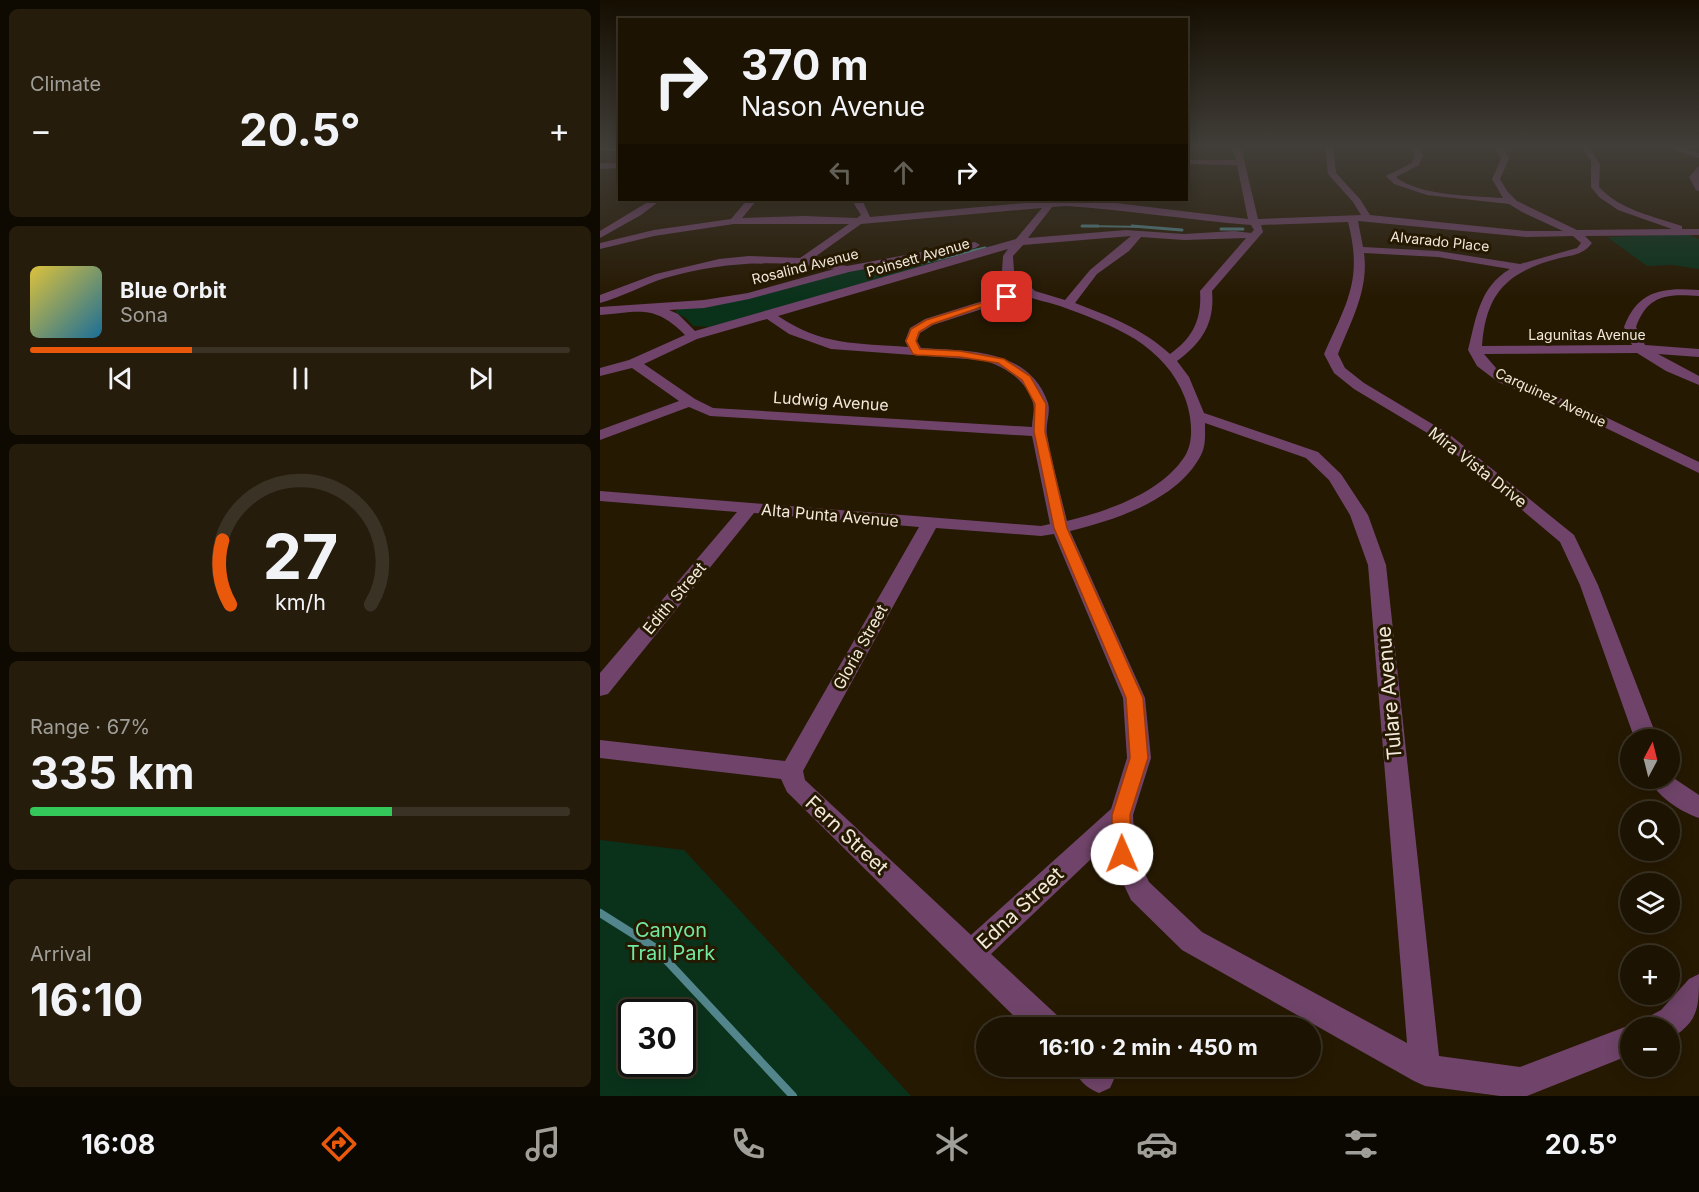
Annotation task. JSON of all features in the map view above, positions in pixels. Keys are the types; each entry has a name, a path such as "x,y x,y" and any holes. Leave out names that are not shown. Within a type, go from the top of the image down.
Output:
{"street":[{"path":"1170,360 1187,349 1204,327 1209,309 1206,291 1259,230 1252,219 1247,196"},
{"name":"Mira Vista Drive","path":"1353,196 1357,201 1359,218 1354,223 1361,270 1358,293 1331,354 1339,370 1359,386 1444,437 1568,539 1589,585 1643,729"},
{"path":"1453,196 1512,201"},
{"path":"1475,350 1485,302 1497,282 1519,267 1581,250 1587,243 1507,196"},
{"path":"1603,196 1622,207 1699,236"},
{"path":"600,235 655,201"},
{"path":"734,221 751,201"},
{"path":"802,261 866,216 859,204 860,201"},
{"path":"965,201 975,211"},
{"path":"600,246 654,233 734,221 784,219 859,221 1052,202 1150,205 1256,223 1359,218 1478,231 1575,235 1699,231"},
{"path":"1052,202 1017,242 1008,256 1008,272 1026,291 1067,304 1128,329 1170,360 1188,386 1199,416"},
{"path":"1067,304 1098,267 1129,246 1138,234"},
{"name":"Poinsett Avenue","path":"600,372 634,363 693,336 989,252 1017,242 1138,234 1184,237 1234,234 1254,236"},
{"name":"Rosalind Avenue","path":"600,311 656,309 749,296 848,269 1001,240 1017,242"},
{"name":"Alvarado Place","path":"1357,250 1438,254 1519,267"},
{"path":"600,299 665,273 698,264 733,260 802,261 848,269"},
{"path":"917,352 911,341 914,331 929,322 1026,291"},
{"path":"1699,293 1662,294 1646,299 1634,310 1630,327 1640,349 1671,369 1699,381"},
{"path":"656,309 674,317 693,336"},
{"path":"768,314 793,331 831,345 981,356 1001,361 1026,378 1041,404 1039,432 1060,528 1134,698 1139,758 1121,815 1122,854 1140,891 1192,941 1425,1070 1521,1090 1620,1045"},
{"name":"Lagunitas Avenue","path":"1475,350 1640,349 1699,353"},
{"name":"Carquinez Avenue","path":"1475,350 1481,363 1499,376 1587,413 1699,468"},
{"name":"Ludwig Avenue","path":"634,363 690,402 710,412 1039,432"},
{"path":"600,435 690,402"},
{"name":"Alta Punta Avenue","path":"600,496 1041,531 1060,528 1148,499 1178,475 1195,454 1199,416"},
{"name":"Tulare Avenue","path":"1199,416 1312,455 1335,477 1359,515 1377,565 1425,1070"},
{"name":"Edith Street","path":"600,688 749,508"},
{"name":"Gloria Street","path":"791,771 930,523"},
{"path":"600,749 791,771"},
{"name":"Fern Street","path":"791,771 795,785 972,952 1037,1017"},
{"path":"1672,789 1699,808"},
{"name":"Edna Street","path":"972,952 1121,815"},
{"path":"1675,1017 1699,989"}],"green space":[{"path":"1687,234 1699,239 1699,269 1673,265 1647,266 1607,237"},
{"path":"1001,244 711,327 693,326 687,319 675,312 680,308 852,270"},
{"name":"Canyon Trail Park","path":"600,840 684,850 911,1096 600,1096"}],"waterway":[{"path":"1098,226 1082,226 1143,227"},
{"path":"1132,226 1143,227"},
{"path":"1143,227 1149,227"},
{"path":"1143,227 1182,230"},
{"path":"1221,229 1243,229"},
{"path":"883,272 985,248"},
{"path":"600,913 654,947 793,1096"}],"route":[{"path":"1007,297 929,322 914,331 911,341 917,352 981,356 1001,361 1026,378 1041,404 1039,432 1060,528 1134,698 1139,758 1121,815 1122,854"}]}
